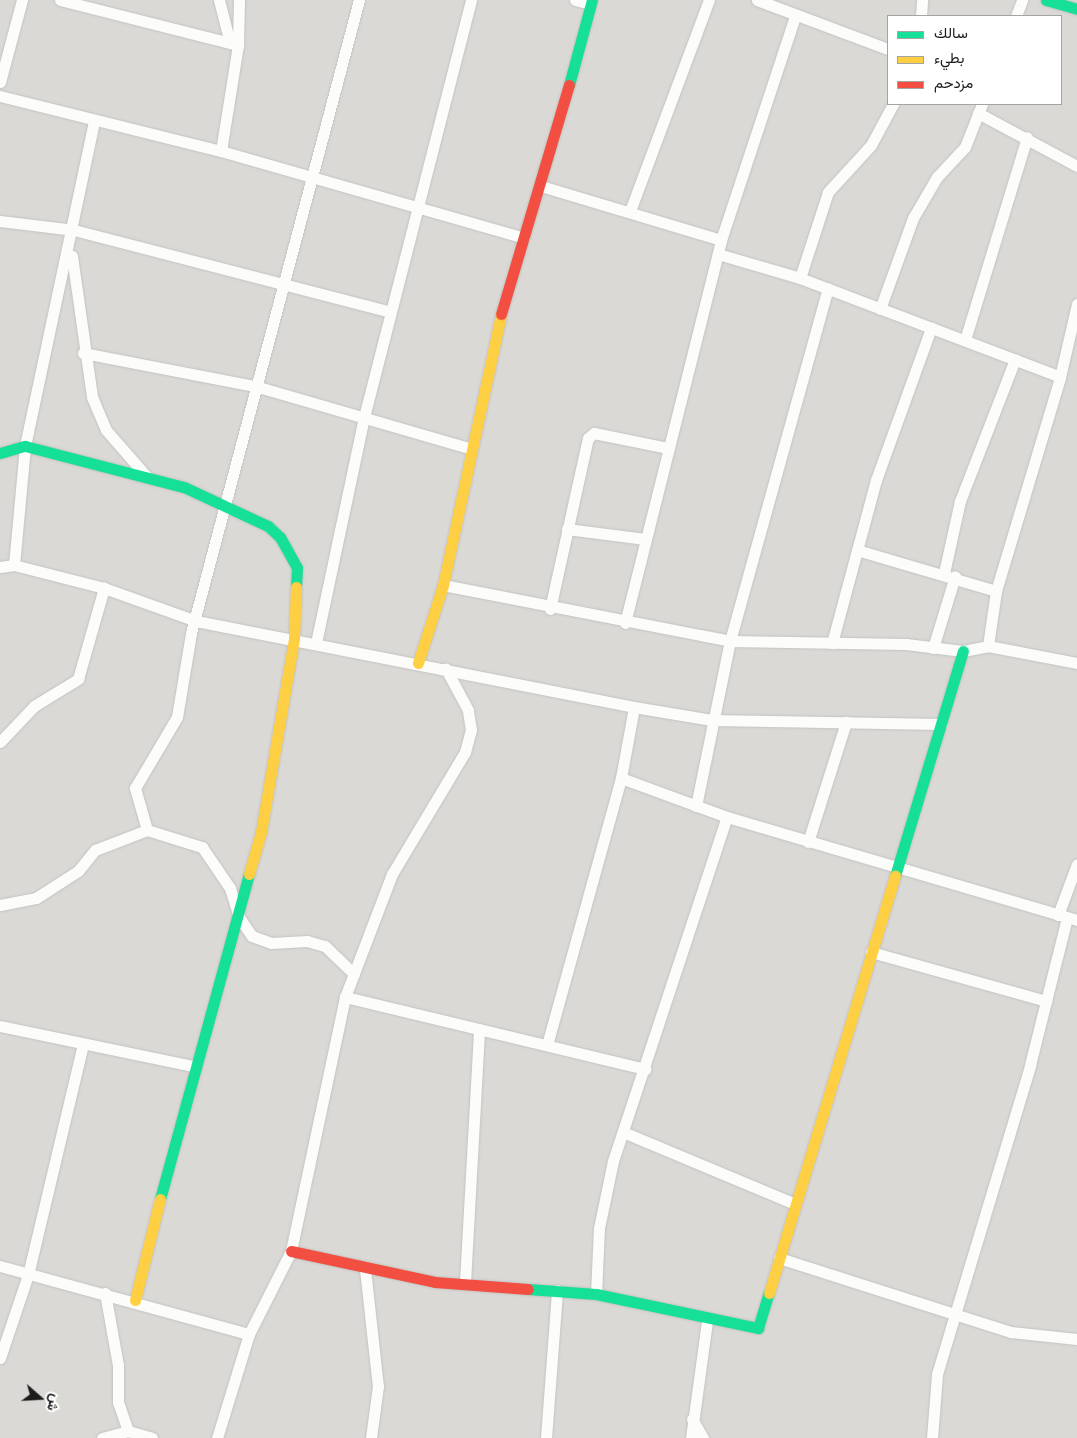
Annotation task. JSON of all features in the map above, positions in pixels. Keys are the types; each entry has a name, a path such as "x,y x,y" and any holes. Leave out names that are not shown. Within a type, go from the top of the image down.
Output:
{"main road":[{"path":"1046,0 1077,8"},
{"path":"418,663 443,585 502,311 542,186 591,2"},
{"path":"0,453 25,446 147,477 229,505 268,526 292,554 297,579 294,638 276,764 239,917 193,1066 135,1300"},
{"path":"291,1252 365,1269 448,1284 465,1282 596,1294 707,1321 758,1328 870,952 963,651"}],"street":[{"path":"0,82 22,0"},
{"path":"60,0 234,44"},
{"path":"219,0 234,44"},
{"path":"221,151 239,0"},
{"path":"147,830 135,788 177,717 196,621 229,505 255,386 359,0"},
{"path":"316,643 364,417 471,0"},
{"path":"575,0 591,2"},
{"path":"630,210 709,0"},
{"path":"757,0 887,49"},
{"path":"921,15 922,0"},
{"path":"1016,15 1022,0"},
{"path":"625,623 721,240 796,16"},
{"path":"0,96 94,122 221,151 524,238"},
{"path":"800,278 828,192 872,145 892,105"},
{"path":"880,309 913,218 937,177 965,147 980,108 1077,166"},
{"path":"14,565 25,446 74,230 94,122"},
{"path":"964,340 1027,137"},
{"path":"542,186 630,210 721,240"},
{"path":"0,220 74,230 283,281 391,312"},
{"path":"70,246 83,353 92,397 106,430 147,477"},
{"path":"718,254 828,288 1060,377"},
{"path":"696,806 712,720 730,641 828,288"},
{"path":"988,646 996,591 1060,377 1077,304"},
{"path":"832,643 876,480 931,328"},
{"path":"83,353 255,386 472,449"},
{"path":"933,648 949,574 960,501 1015,359"},
{"path":"550,609 585,448 594,433 668,448"},
{"path":"567,529 645,539"},
{"path":"857,550 949,574 996,591"},
{"path":"0,567 14,565 104,588 196,621 294,638 634,707 712,720 941,724"},
{"path":"443,585 550,609 730,641 832,643 963,651 988,646 1077,663"},
{"path":"0,742 34,706 78,679 104,588"},
{"path":"217,1438 249,1334 291,1252 345,997 407,843 465,752 471,730 468,710 446,669"},
{"path":"547,1045 621,778 634,707"},
{"path":"808,842 846,722"},
{"path":"621,778 727,817 1067,918"},
{"path":"596,1294 601,1219 623,1132 727,817"},
{"path":"0,905 36,898 78,871 95,850 147,830 202,848 230,888 239,917 260,940 325,946 354,974"},
{"path":"932,1438 936,1374 1046,1001 1067,918 1077,864"},
{"path":"870,952 1046,1001"},
{"path":"345,997 645,1069"},
{"path":"0,1026 193,1066"},
{"path":"465,1282 479,1029"},
{"path":"0,1358 28,1275 83,1044"},
{"path":"623,1132 795,1204"},
{"path":"779,1258 1011,1332 1077,1339"},
{"path":"0,1266 28,1275 135,1300 249,1334"},
{"path":"365,1269 378,1386 370,1438"},
{"path":"546,1438 557,1290"},
{"path":"105,1293 118,1365 118,1402 128,1432"},
{"path":"691,1438 707,1321"},
{"path":"692,1420 703,1438"},
{"path":"102,1438 128,1432 152,1438"}],"shaded area":[{"path":"0,0 1077,0 1077,1438 0,1438"}],"traffic: fast":[{"path":"569,85 592,0"},
{"path":"1046,0 1077,9"},
{"path":"0,453 25,446 184,487 268,526 280,537 297,568 296,587"},
{"path":"895,876 963,651"},
{"path":"160,1199 249,874"},
{"path":"528,1289 596,1294 758,1328 769,1293"}],"traffic: slow":[{"path":"418,663 443,585 501,314"},
{"path":"249,874 261,832 294,638 296,587"},
{"path":"769,1293 895,876"},
{"path":"135,1300 160,1199"}],"traffic: jam":[{"path":"501,314 569,85"},
{"path":"291,1251 435,1282 528,1289"}]}
